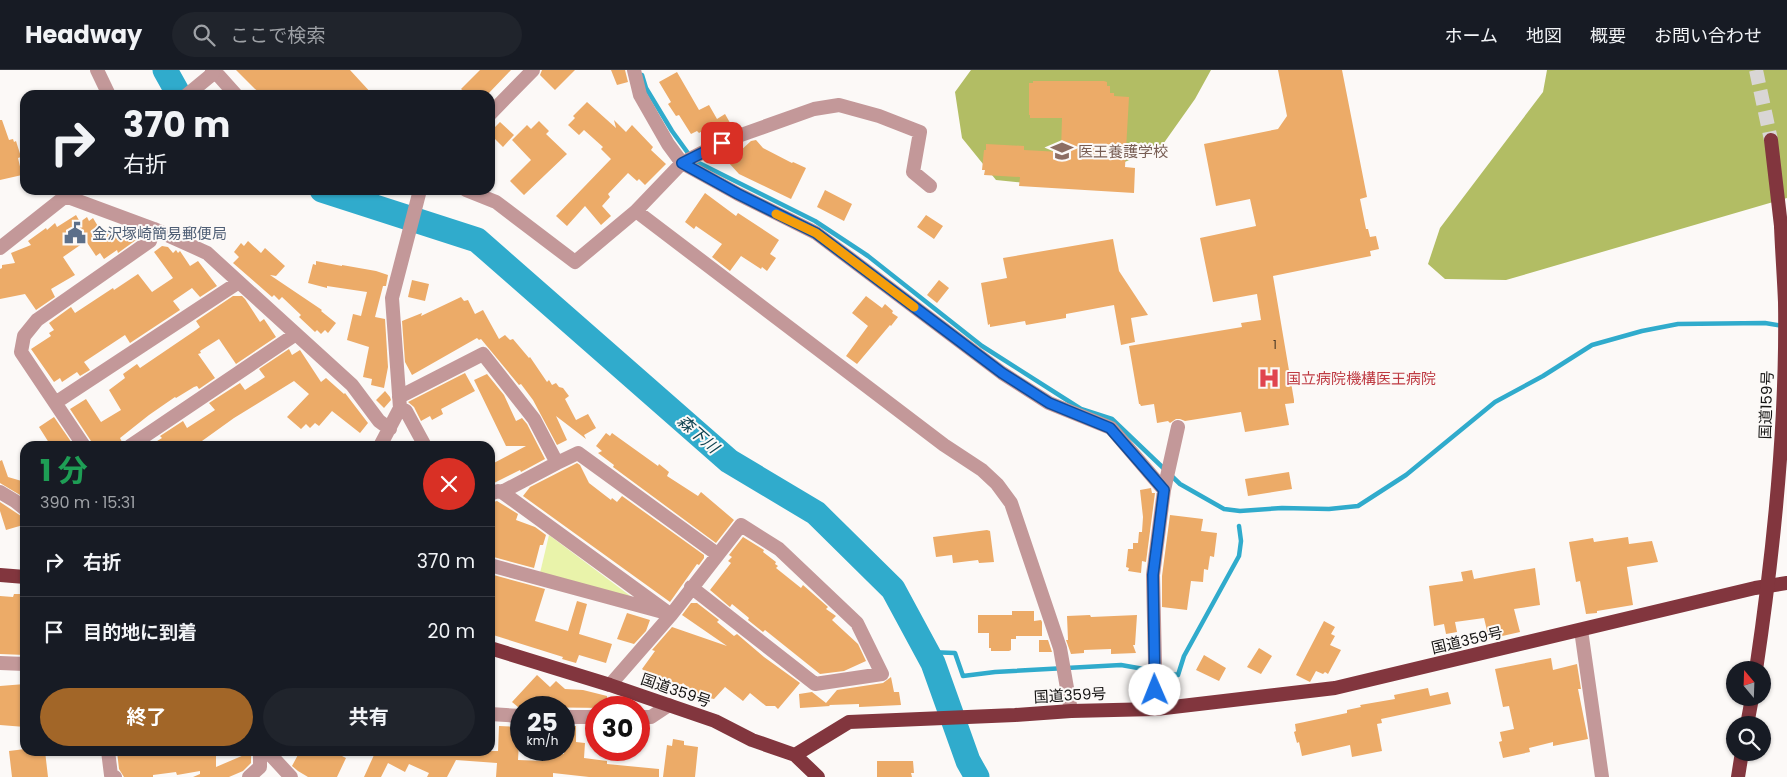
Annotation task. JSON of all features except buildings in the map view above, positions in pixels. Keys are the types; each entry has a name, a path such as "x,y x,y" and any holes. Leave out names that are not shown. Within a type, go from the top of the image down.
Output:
{"highway":[{"name":"国道159号","path":"1757,661 1766,602 1778,490 1783,394 1785,304 1781,226 1771,140"},
{"path":"0,575 20,576"},
{"name":"国道359号","path":"495,650 669,705 715,722 752,740 795,755 849,722 1071,711 1156,709 1335,688 1755,588 1787,583"},
{"path":"795,755 818,777"},
{"path":"1741,775 1742,761"}],"street":[{"path":"97,70 107,90"},
{"path":"495,109 533,70"},
{"path":"634,70 640,95 668,144 688,160 738,194 816,233 1002,373 1049,403 1110,428 1166,485"},
{"path":"193,90 212,73 219,76 232,90"},
{"path":"478,195 496,202 575,262 636,211 688,160 741,135 814,109 839,105 879,116 920,132 913,172 930,186"},
{"path":"0,248 66,195"},
{"path":"73,195 154,228 207,253 352,385 379,421 390,428"},
{"path":"383,441 400,402 392,298 419,195"},
{"path":"636,211 944,445 982,470 997,484 1011,503 1060,648 1071,711"},
{"path":"81,441 20,352 24,336 38,320 150,241 154,228"},
{"path":"55,403 239,282"},
{"path":"137,441 296,334"},
{"path":"400,402 483,354 534,419 558,463"},
{"path":"400,402 422,441"},
{"path":"1156,709 1153,575 1166,485 1178,427"},
{"path":"671,614 496,493 578,453 717,554"},
{"path":"0,492 20,505"},
{"path":"610,685 671,614 691,587 741,525 779,549 857,623 882,674 815,684 691,587"},
{"path":"495,566 671,614"},
{"path":"1581,630 1602,777"},
{"path":"0,663 20,664"},
{"path":"650,717 669,705"},
{"path":"495,714 510,715"},
{"path":"109,756 111,775 115,777"},
{"path":"249,777 260,767 260,756"},
{"path":"272,756 291,777"}],"green space":[{"path":"971,70 1211,70 1195,99 1161,147 1064,187 996,180 962,138 955,92"},
{"path":"1547,70 1787,70 1787,198 1506,280 1445,279 1428,264 1440,228 1543,92"},
{"path":"549,535 637,601 540,573"}],"waterway":[{"name":"森下川","path":"165,70 176,90"},
{"path":"642,75 646,88 672,131 693,160 815,221 868,256 982,346 1081,409 1112,419 1180,484 1224,509 1240,511 1282,508 1329,509 1358,506 1406,475 1495,402 1543,376 1592,345 1642,331 1678,324 1765,323 1783,326"},
{"name":"森下川","path":"338,195 477,240 729,461 816,513 893,589 933,663 968,761 977,777"},
{"path":"927,652 955,653 963,676 995,672 1121,665 1178,675 1184,656 1239,556 1241,541 1239,526"}],"tunnel":[{"path":"1756,70 1771,140"}],"slow traffic":[{"path":"776,214 816,233 914,307"}],"place":[{"name":"医王養護学校","path":"1062,151"},
{"name":"金沢塚崎簡易郵便局","path":"75,233"},
{"name":"国立病院機構医王病院","path":"1269,378"}],"route":[{"path":"722,143 682,163 738,194 816,233 1002,373 1049,403 1110,428 1164,490 1153,575 1155,690"}]}
